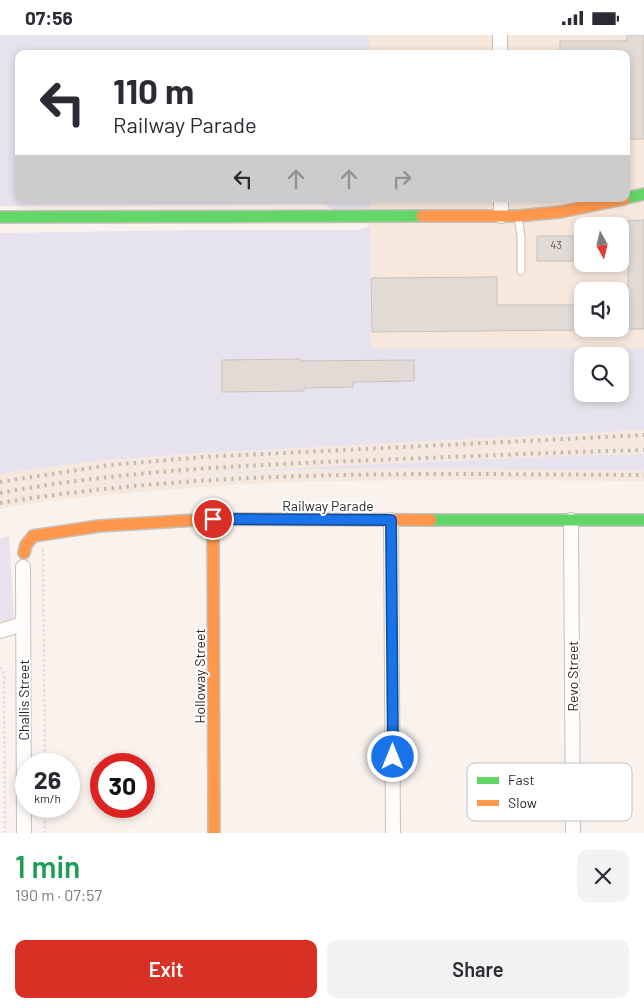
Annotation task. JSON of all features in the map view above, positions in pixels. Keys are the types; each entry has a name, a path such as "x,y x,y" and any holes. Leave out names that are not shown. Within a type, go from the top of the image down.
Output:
{"street":[{"path":"500,35 500,50"},
{"path":"630,198 644,194"},
{"path":"501,202 501,216"},
{"path":"0,217 518,216 560,212 610,202"},
{"name":"Railway Parade","path":"24,560 26,545 34,536 98,525 213,519 644,520"},
{"name":"Holloway Street","path":"213,519 214,833"},
{"path":"391,520 393,833"},
{"name":"Revo Street","path":"571,520 573,763"},
{"name":"Challis Street","path":"24,560 24,833"},
{"path":"0,631 23,624"}],"lane":[{"path":"518,216 521,236 522,271"}],"path":[{"path":"43,545 45,753"},
{"path":"0,667 4,674 5,833"},
{"path":"45,818 45,833"}],"shaded area":[{"path":"0,35 369,35 369,50 15,50 15,202 370,202 370,210 333,210 326,205 318,204 0,206"},
{"path":"369,35 644,35 644,348 371,348 370,202 630,202 630,50 369,50"},
{"path":"370,223 371,348 574,348 574,402 629,402 629,348 644,348 644,430 186,454 87,462 0,474 0,233 358,230 368,227"},
{"path":"644,430 644,454 335,466 187,475 93,485 240,473 326,469 457,468 644,471 644,481 456,480 242,484 104,495 40,502 0,509 0,474 87,462 186,454"},
{"path":"644,454 644,471 445,468 293,470 159,479 59,489 204,474 302,468"},
{"path":"9,536 14,618 0,622 0,538"}],"building":[{"path":"627,35 644,35 644,139 630,139 630,50 560,50 560,41 627,41"},
{"path":"644,220 644,329 629,329 629,221"},
{"path":"537,236 574,236 574,261 537,261"},
{"path":"497,277 497,305 574,305 574,330 372,332 371,278"},
{"path":"300,359 300,361 414,360 414,381 353,382 353,387 304,388 304,391 222,392 222,360"}],"railway":[{"path":"0,482 110,465 203,457 644,435"},
{"path":"0,493 80,480 202,469 323,462 644,450"},
{"path":"0,503 80,492 241,478 402,474 644,475"}],"traffic: fast":[{"path":"630,197 644,194"},
{"path":"0,217 422,216"},
{"path":"431,520 644,520"}],"traffic: slow":[{"path":"422,216 518,216 560,212 609,202"},
{"path":"213,519 214,833"},
{"path":"24,553 26,545 33,536 99,526 213,519 431,520"}],"route":[{"path":"213,519 391,520 393,757"}]}
